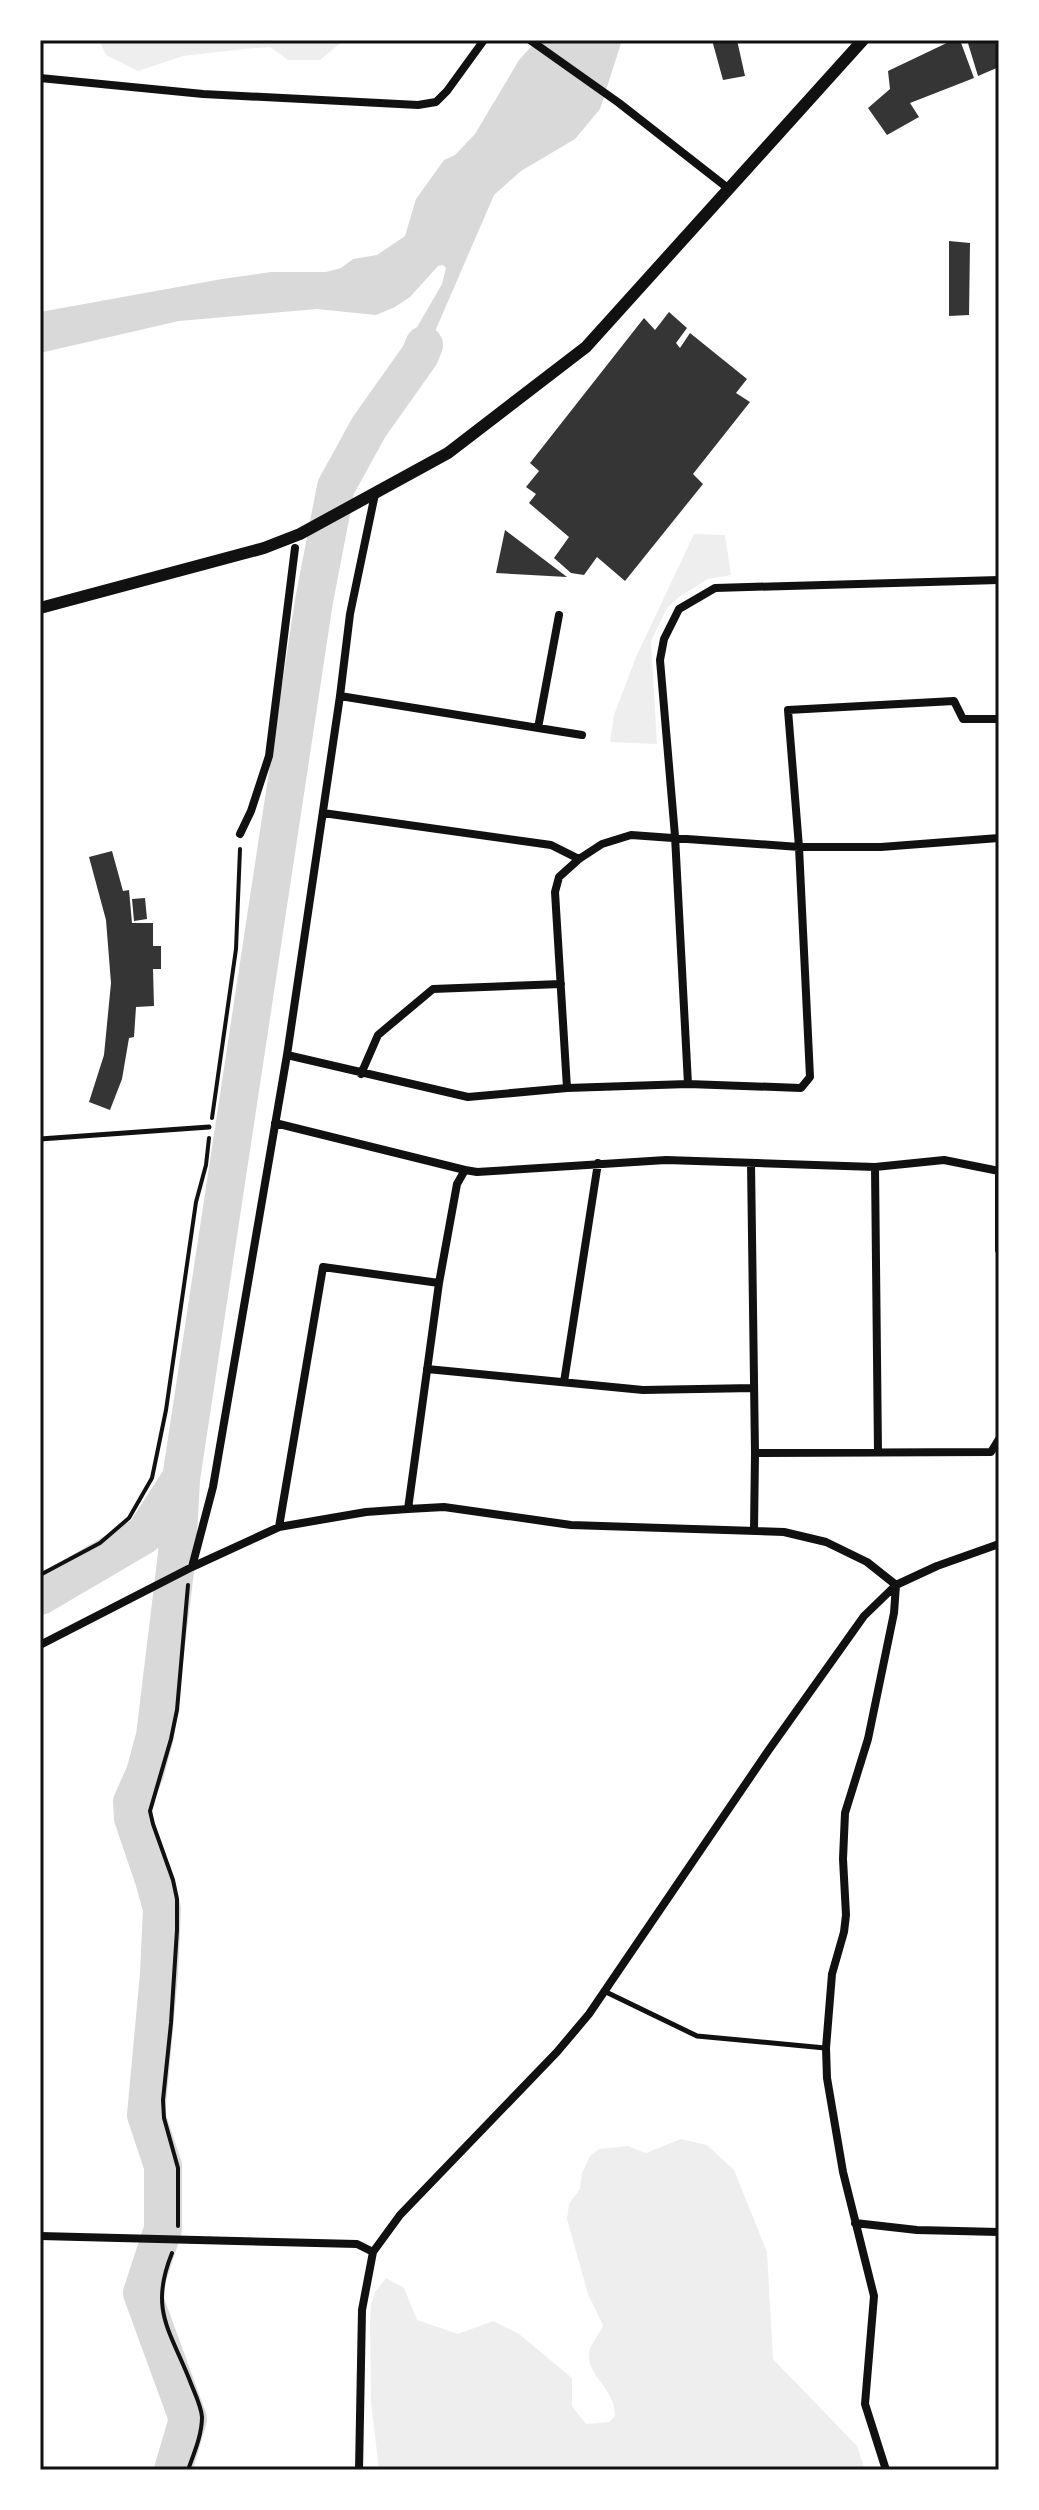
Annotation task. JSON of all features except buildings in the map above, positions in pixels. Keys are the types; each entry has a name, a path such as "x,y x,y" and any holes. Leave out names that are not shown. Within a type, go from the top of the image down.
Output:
{"street":[{"path":"40,78 203,94 418,105 436,102 484,40"},
{"path":"530,40 619,103 729,189"},
{"path":"40,608 264,548 300,534 448,453 586,347 863,40"},
{"path":"189,1569 213,1487 287,1055 350,614 375,494"},
{"path":"240,834 269,756 295,548"},
{"path":"688,1084 675,836 660,660 664,639 679,609 715,588 999,580"},
{"path":"538,728 559,615"},
{"path":"340,696 582,735"},
{"path":"287,1055 468,1097 567,1088 688,1084 801,1088 810,1077 799,847 788,710 954,701 963,719 999,719"},
{"path":"323,813 551,845 579,859"},
{"path":"567,1088 555,892 559,877 602,844 631,835 799,847 881,847 999,838"},
{"path":"361,1074 378,1035 433,989 561,984"},
{"path":"275,1123 477,1172 666,1160 875,1167 944,1160 999,1171 999,1250"},
{"path":"564,1382 598,1163"},
{"path":"751,1163 754,1531"},
{"path":"875,1167 878,1452"},
{"path":"408,1509 439,1283 457,1184 465,1170"},
{"path":"279,1527 323,1267 439,1283"},
{"path":"427,1369 643,1390 754,1388"},
{"path":"755,1453 991,1452 999,1439"},
{"path":"40,1645 279,1527 366,1512 408,1509 444,1507 571,1525 784,1532 826,1542 867,1562 896,1585"},
{"path":"359,2470 362,2310 373,2252 400,2215 557,2052 606,1992 760,1763 864,1616 896,1585 937,1566 999,1544"},
{"path":"886,2470 865,2404 874,2296 833,2118 826,2048 832,1974 846,1915 843,1859 845,1813 868,1739 894,1613 896,1585"},
{"path":"855,2223 917,2230 999,2232"},
{"path":"40,2236 357,2244 373,2252"}],"lane":[{"path":"40,1139 209,1127"},
{"path":"606,1992 697,2036 826,2048"}],"path":[{"path":"40,1575 100,1543 129,1518 152,1478 166,1410 196,1202 206,1165 236,949 240,834"},
{"path":"188,2470 199,2438 202,2415 162,2317 160,2298 174,2240 178,2168 164,2118 163,2100 172,2008 177,1899 150,1811 177,1710 189,1569"}],"shaded area":[{"path":"99,40 344,40 320,60 288,60 270,47 183,56 138,71 106,55"},
{"path":"537,40 622,40 600,109 575,139 521,171 494,195 430,343 410,376 386,396 418,340 416,329 442,284 446,268 443,265 438,266 410,297 376,315 317,309 179,321 40,353 40,312 271,272 326,272 341,268 353,259 377,255 405,236 416,199 444,160 455,155 475,134 519,60"},
{"path":"694,534 725,535 731,575 708,579 679,597 667,608 651,641 657,744 610,742 614,715 636,657"},
{"path":"681,2139 707,2145 734,2170 767,2252 773,2359 857,2446 865,2470 379,2470 371,2402 370,2324 375,2292 386,2278 404,2288 417,2320 458,2334 493,2321 519,2334 572,2378 572,2406 586,2424 609,2422 615,2416 611,2397 595,2374 589,2358 590,2349 603,2325 588,2294 567,2219 569,2204 580,2189 582,2173 590,2156 599,2149 628,2146 646,2153"}],"waterway":[{"path":"173,2470 188,2419 142,2293 163,2229 163,2166 146,2115 162,1909 133,1818 132,1802 145,1773 155,1736 177,1554 181,1479 314,601 336,487 369,427 424,345"},
{"path":"40,1596 144,1535 179,1481"}]}
